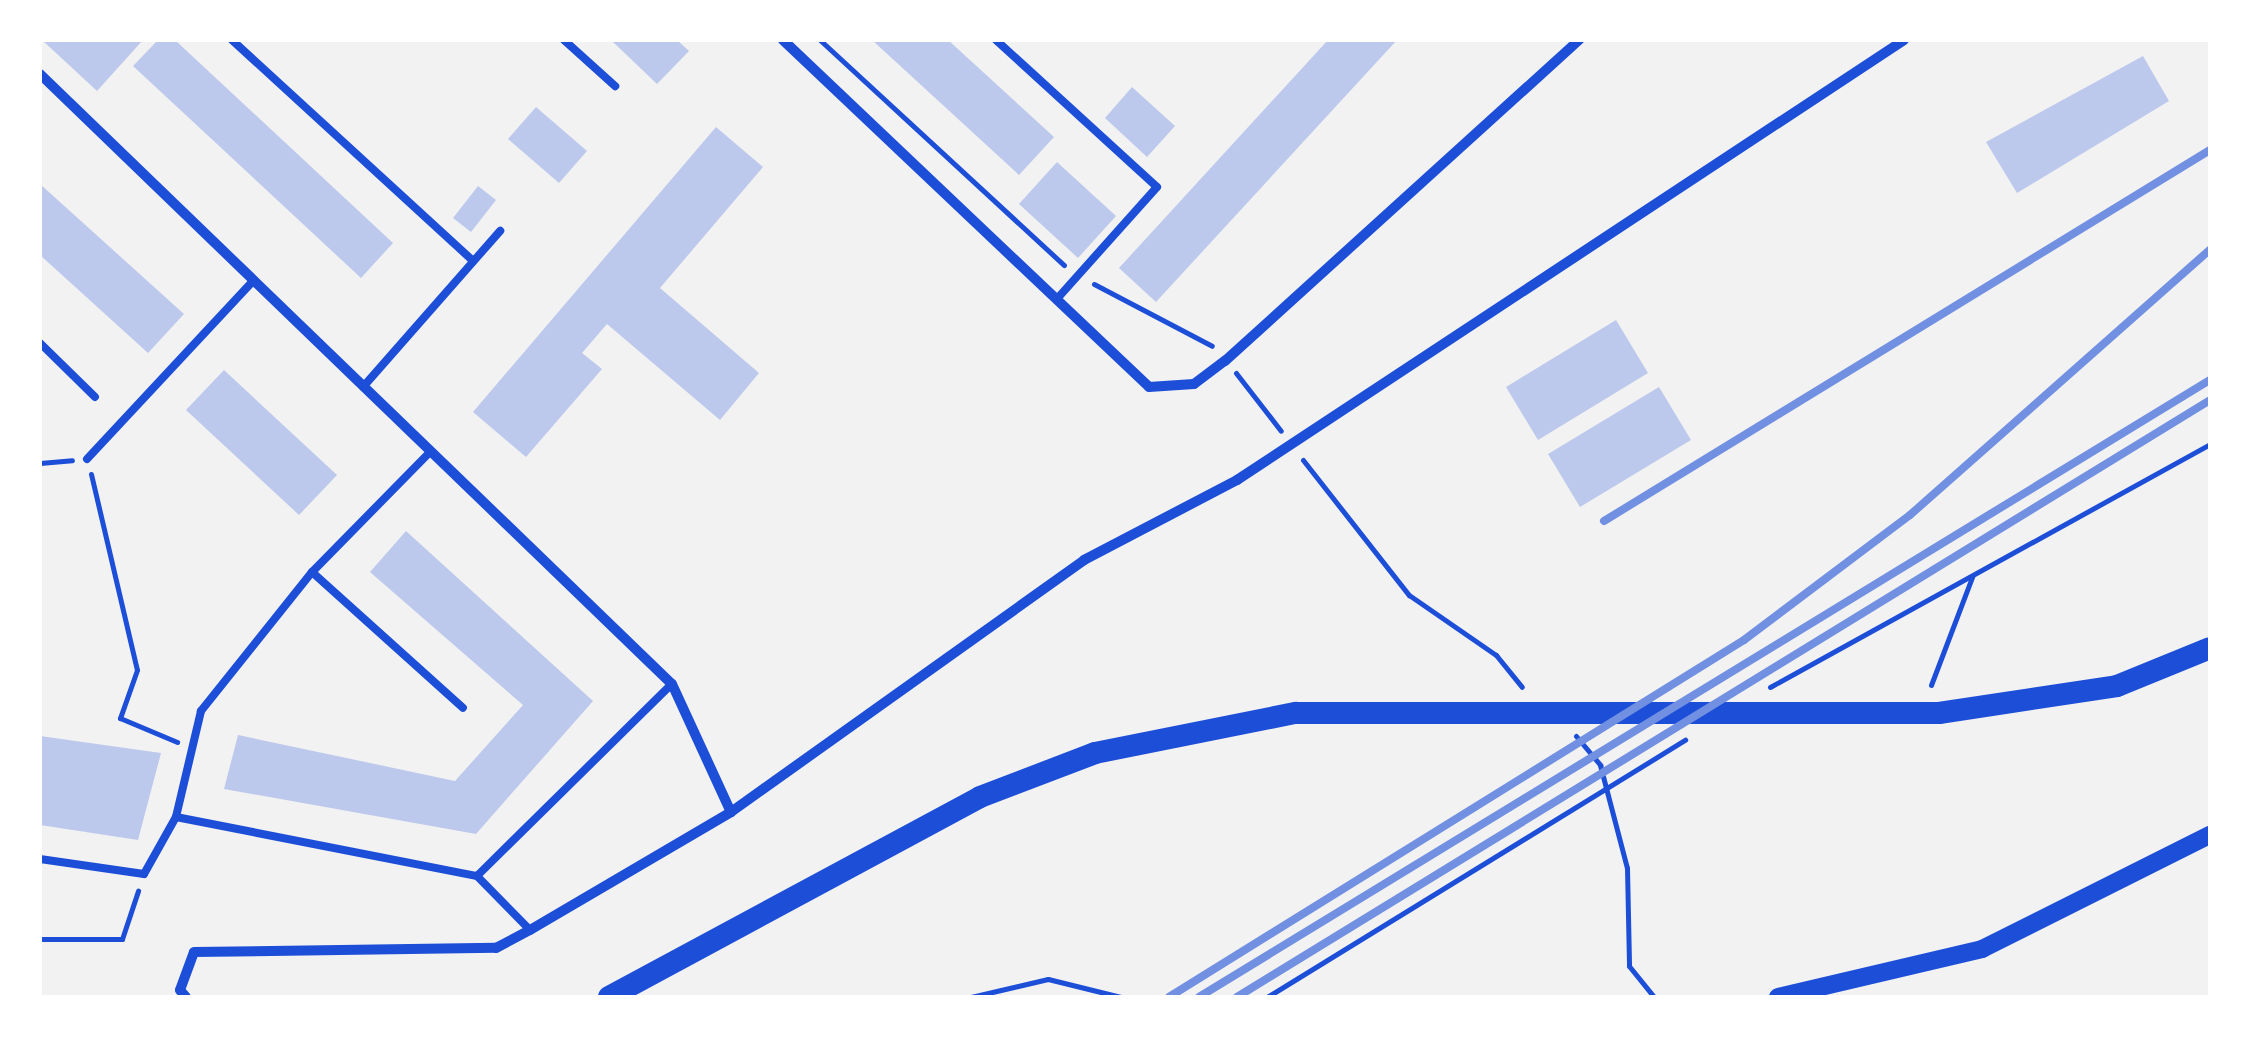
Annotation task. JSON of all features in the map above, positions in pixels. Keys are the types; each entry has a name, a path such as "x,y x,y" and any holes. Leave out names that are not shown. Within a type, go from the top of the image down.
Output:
{"main road":[{"path":"609,997 980,796 1094,754 1296,713 1895,717 2076,696 2210,648"}],"street":[{"path":"782,40 1149,388 1194,384 1226,362 1579,40"},
{"path":"186,997 180,990 194,952 496,948 530,930 731,812 1084,560 1291,444 1904,40"},
{"path":"40,74 672,684 731,812"},
{"path":"1778,997 1982,949 2210,834"}],"lane":[{"path":"232,40 472,260"},
{"path":"564,40 614,86"},
{"path":"996,40 1157,187 1057,299"},
{"path":"363,386 500,231"},
{"path":"87,459 254,280"},
{"path":"40,343 95,397"},
{"path":"40,858 144,874 176,817 201,711 312,572 430,452"},
{"path":"312,572 463,708"},
{"path":"478,876 672,684"},
{"path":"176,817 478,876 530,930"}],"path":[{"path":"820,40 1078,277 1178,322 1226,362 1409,595 1496,655 1531,704"},
{"path":"40,463 87,459 137,670 120,718 178,743"},
{"path":"1931,685 1973,574"},
{"path":"1561,731 1600,766 1634,901 1628,966 1654,997"},
{"path":"40,938 122,939"},
{"path":"971,997 1048,979 1121,997"}],"building":[{"path":"42,40 143,40 97,91"},
{"path":"158,40 175,40 393,243 361,278 133,66"},
{"path":"611,40 677,40 689,51 657,84"},
{"path":"872,40 948,40 1054,137 1019,175"},
{"path":"1328,40 1397,40 1156,302 1119,268"},
{"path":"2143,56 2169,101 2017,193 1986,142"},
{"path":"1132,87 1175,126 1147,157 1105,118"},
{"path":"536,107 587,151 559,183 508,139"},
{"path":"716,127 763,167 660,288 759,373 720,420 607,324 582,353 602,369 526,457 473,412"},
{"path":"1057,162 1116,216 1078,258 1019,204"},
{"path":"40,184 184,314 148,353 40,255"},
{"path":"478,186 496,200 471,232 453,218"},
{"path":"1616,320 1648,373 1538,440 1506,387"},
{"path":"224,370 337,475 299,515 186,410"},
{"path":"1659,387 1691,440 1580,507 1548,454"},
{"path":"406,531 593,701 476,834 224,789 238,735 455,781 523,705 370,572"},
{"path":"40,736 161,753 138,840 40,825"}],"railway":[{"path":"1604,521 2210,150"},
{"path":"1169,997 1744,640 1910,515 2210,250"},
{"path":"1199,997 2210,380"},
{"path":"1237,997 2210,400"}]}
